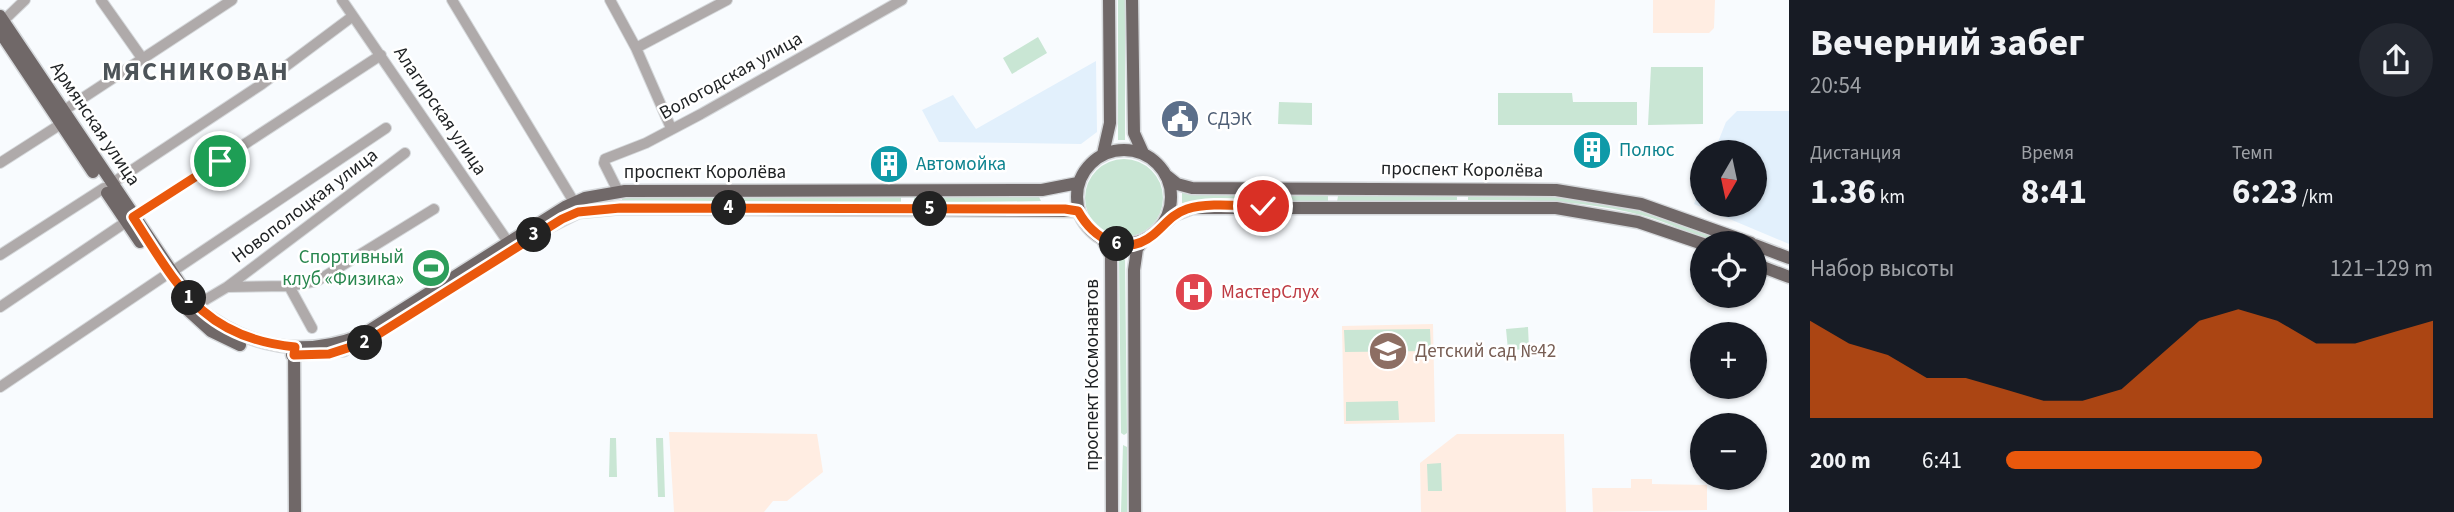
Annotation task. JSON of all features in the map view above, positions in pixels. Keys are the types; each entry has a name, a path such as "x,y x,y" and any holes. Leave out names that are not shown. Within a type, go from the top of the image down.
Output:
{"main road":[{"path":"1103,154 1110,124 1110,0"},
{"path":"1132,0 1134,133 1143,153 1167,176 1172,197 1164,224 1142,242 1134,259 1135,512"},
{"name":"Армянская улица","path":"1,23 190,313 211,331 246,343"},
{"path":"1142,242 1128,245 1103,240 1086,226 1078,211 1078,183 1091,163 1103,154 1122,149 1143,153"},
{"name":"проспект Королёва","path":"1167,176 1177,184 1192,188 1556,190 1605,197 1676,214 1720,231"},
{"name":"проспект Королёва","path":"294,351 329,345 362,335 574,202 618,191 1042,190 1078,183"},
{"path":"1337,188 1331,201 1338,206"},
{"path":"1455,188 1460,190 1463,197 1456,207"},
{"path":"618,191 616,200 620,208"},
{"path":"901,191 907,198 902,210"},
{"name":"проспект Королёва","path":"246,343 329,354 366,342 562,219 578,212 620,208 1078,211"},
{"name":"проспект Королёва","path":"1164,224 1174,215 1192,208 1556,208 1647,224 1690,239"},
{"name":"проспект Космонавтов","path":"1103,240 1111,256 1112,512"},
{"name":"проспект Королёва","path":"1767,249 1789,258"},
{"path":"1767,269 1789,277"},
{"name":"Армянская улица","path":"167,275 195,306 246,343"},
{"path":"294,351 295,512"},
{"path":"1112,440 1135,439"}],"street":[{"path":"1,23 25,0"},
{"path":"101,0 142,58"},
{"path":"0,163 142,58 232,0"},
{"name":"Алагирская улица","path":"342,0 508,242"},
{"path":"452,0 574,202"},
{"path":"610,0 636,48 671,128"},
{"path":"636,48 727,0"},
{"name":"Вологодская улица","path":"618,191 605,159 671,128 902,0"},
{"path":"0,255 262,84 353,16"},
{"path":"0,307 381,55"},
{"path":"0,387 386,128"},
{"name":"Новополоцкая улица","path":"195,306 226,287 405,153"},
{"name":"Новополоцкая улица","path":"226,287 289,286 317,281 434,209"},
{"path":"289,286 312,328"}],"shaded area":[{"path":"1653,0 1715,0 1714,28 1709,33 1653,33"},
{"path":"1096,61 1097,132 1081,144 939,142 922,110 953,95 976,129"},
{"path":"1737,111 1789,111 1789,244 1767,235 1767,231 1758,231 1725,217 1768,217 1768,140 1719,140 1726,122"},
{"name":"Детский сад №42","path":"1433,324 1435,422 1344,424 1342,326"},
{"path":"669,432 817,434 823,472 787,501 773,501 764,512 674,512"},
{"path":"1457,434 1564,434 1566,512 1421,512 1420,463"},
{"path":"1631,479 1652,479 1652,484 1690,485 1690,490 1707,490 1707,510 1593,512 1592,488 1631,488"}],"green space":[{"path":"1118,0 1125,0 1125,140 1118,140"},
{"path":"1038,37 1047,53 1012,74 1003,58"},
{"path":"1651,67 1703,67 1703,124 1648,125"},
{"path":"1498,93 1572,93 1573,102 1637,102 1637,125 1498,125"},
{"path":"1279,102 1312,103 1312,125 1278,124"},
{"path":"1116,159 1132,159 1146,165 1157,176 1163,190 1163,206 1157,220 1146,231 1132,237 1116,237 1102,231 1091,220 1085,206 1085,190 1091,176 1102,165"},
{"path":"1182,193 1328,195 1328,201 1182,203"},
{"path":"1545,195 1602,202 1700,231 1690,233 1652,218 1598,206 1468,200 1468,196"},
{"path":"1338,196 1457,196 1457,200 1337,202"},
{"path":"622,197 901,197 901,203 622,200"},
{"path":"914,197 1039,197 1041,201 914,203"},
{"path":"1119,259 1125,259 1127,433 1124,435 1121,433"},
{"path":"1528,327 1529,349 1508,350 1506,329"},
{"path":"1430,329 1431,351 1345,352 1344,330"},
{"path":"1398,401 1399,420 1346,421 1346,402"},
{"path":"610,438 616,438 617,477 609,477"},
{"path":"656,438 663,438 665,497 658,497"},
{"path":"1123,445 1127,447 1127,512 1121,512"},
{"path":"1441,463 1442,491 1428,491 1427,464"}],"place":[{"name":"СДЭК","path":"1180,119"},
{"name":"Полюс","path":"1592,150"},
{"name":"Автомойка","path":"889,164"},
{"name":"Спортивный клуб «Физика»","path":"431,268"},
{"name":"МастерСлух","path":"1194,292"},
{"name":"Детский сад №42","path":"1388,351"}],"district":[{"name":"МЯСНИКОВАН","path":"196,71"}],"route":[{"path":"220,161 133,217 195,306 216,323 247,339 295,347 294,355 311,356 346,350 386,332 512,248 570,215 587,211 659,207 1065,209 1078,211 1086,226 1103,240 1128,245 1142,242 1152,236 1174,215 1188,208 1263,206"}]}
